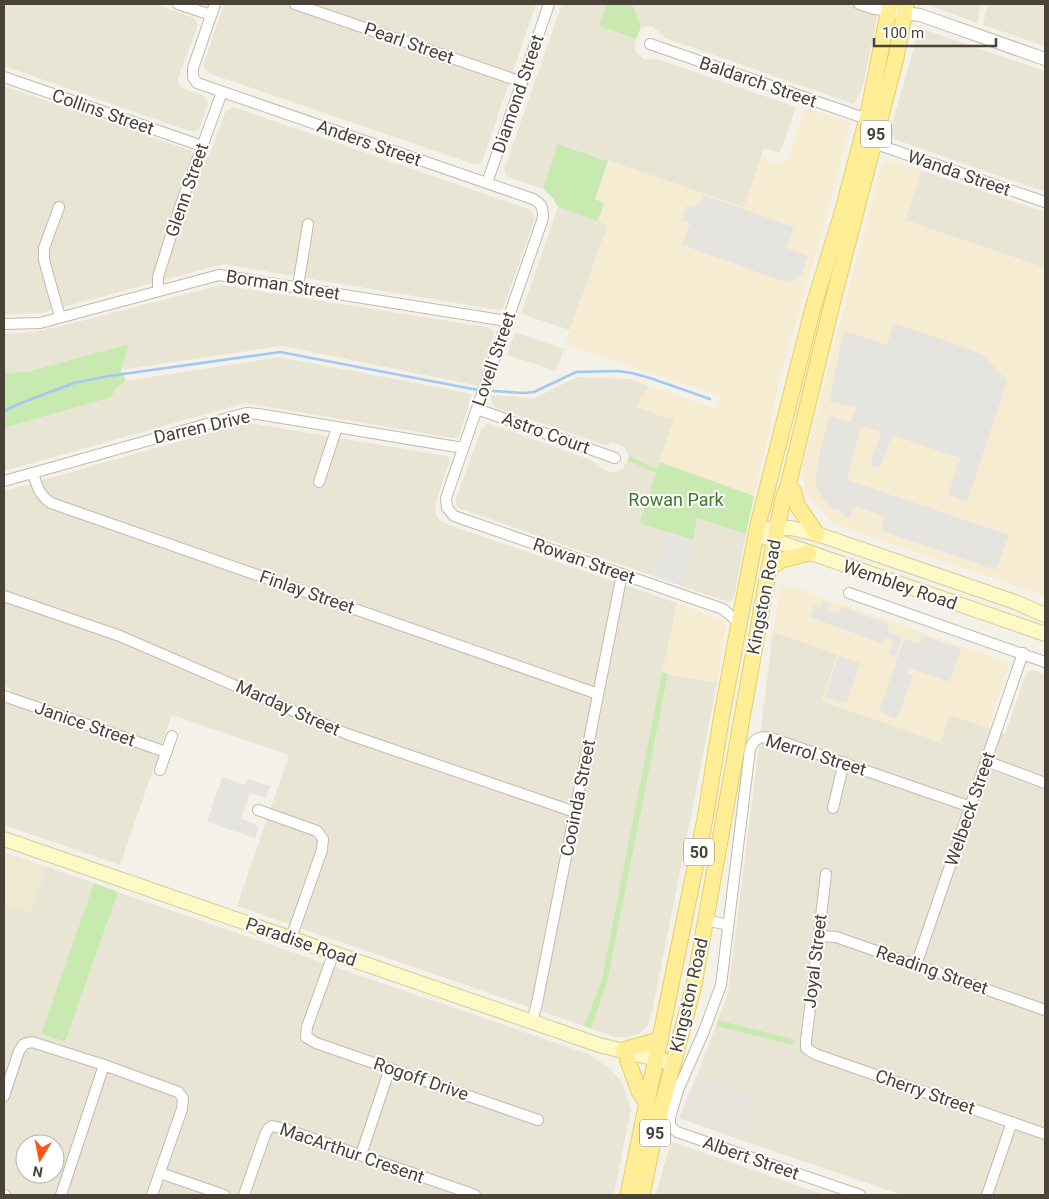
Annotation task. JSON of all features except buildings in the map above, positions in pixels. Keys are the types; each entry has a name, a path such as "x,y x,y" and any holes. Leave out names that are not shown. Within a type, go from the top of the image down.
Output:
{"main road":[{"name":"Kingston Road","path":"628,1195 705,819 756,532 813,308 843,210 867,119 889,8"},
{"name":"Kingston Road","path":"642,1195 655,1132 691,1001 782,499 788,486 834,296 894,65 906,8"},
{"path":"788,486 794,492 797,505 817,534"},
{"name":"Wembley Road","path":"775,535 798,529 817,534 1016,602 1045,615"},
{"name":"Wembley Road","path":"756,532 775,535 809,553 1045,634"},
{"path":"769,568 782,560 809,553"},
{"name":"Paradise Road","path":"4,838 334,952 625,1056 672,1068"},
{"path":"648,1103 639,1091 625,1056 633,1046 661,1039"}],"street":[{"path":"178,4 211,15 215,4"},
{"name":"Pearl Street","path":"295,4 522,82"},
{"name":"Diamond Street","path":"487,183 549,4"},
{"path":"859,4 875,9 906,8 920,15 1045,59"},
{"name":"Anders Street","path":"211,15 193,68 193,77 197,83 532,199 541,203 543,210"},
{"name":"Baldarch Street","path":"650,44 867,119"},
{"name":"Collins Street","path":"4,77 202,146"},
{"name":"Glenn Street","path":"158,290 158,277 222,92"},
{"name":"Wanda Street","path":"874,143 1045,202"},
{"path":"59,207 44,248 44,260 60,317"},
{"name":"Lovell Street","path":"447,508 446,498 543,218 543,210"},
{"path":"298,286 308,224"},
{"name":"Borman Street","path":"4,324 40,323 219,275 298,286 507,321"},
{"name":"Astro Court","path":"477,409 615,458"},
{"name":"Darren Drive","path":"4,481 246,413 463,448"},
{"path":"318,482 336,427"},
{"name":"Finlay Street","path":"33,472 38,491 43,498 51,503 598,694"},
{"name":"Rowan Street","path":"447,508 454,516 723,609 739,623"},
{"name":"Cooinda Street","path":"532,1022 622,574"},
{"name":"Wembley Road","path":"849,593 1045,662"},
{"name":"Marday Street","path":"4,596 120,636 347,734 575,812"},
{"name":"Rowan Street","path":"723,609 742,607"},
{"name":"Welbeck Street","path":"916,965 1024,654"},
{"name":"Janice Street","path":"4,696 166,752"},
{"path":"160,770 172,736"},
{"name":"Merrol Street","path":"671,1128 670,1118 678,1090 719,990 752,742 761,737 771,738 971,807"},
{"path":"986,761 1045,782"},
{"path":"833,808 844,762"},
{"path":"258,810 317,831 323,839 322,850 291,938"},
{"name":"Joyal Street","path":"806,1048 826,874"},
{"path":"706,920 728,925"},
{"name":"Reading Street","path":"819,936 836,937 1045,1010"},
{"name":"Rogoff Drive","path":"334,952 307,1027 306,1037 316,1043 538,1120"},
{"path":"4,1096 19,1051 24,1044 32,1042 104,1065 178,1092 183,1098 182,1109 152,1195"},
{"name":"Cherry Street","path":"806,1048 815,1054 1045,1134"},
{"path":"61,1195 104,1065"},
{"path":"360,1155 390,1068"},
{"path":"987,1195 1012,1122"},
{"name":"MacArthur Cresent","path":"244,1195 265,1135 272,1126 475,1195"},
{"name":"Albert Street","path":"671,1128 677,1132 860,1195"},
{"path":"160,1174 224,1195"}],"shaded area":[{"path":"4,4 155,4 194,18 198,25 178,78 178,83 182,88 204,96 207,100 208,104 199,130 192,132 4,66"},
{"path":"224,4 536,4 482,162 473,164 208,73 203,66"},
{"path":"562,4 607,4 599,26 636,39 635,50 644,60 657,59 796,107 780,153 764,148 744,207 559,144 543,189 507,177 504,170"},
{"path":"632,4 880,4 863,86 854,104 665,38 652,26 641,27"},
{"path":"925,4 981,4 977,23"},
{"path":"988,4 1045,4 1045,46 983,25"},
{"path":"925,30 1045,71 1045,192 891,138 889,134 918,34"},
{"path":"4,86 209,157 226,110 234,107 531,210 535,218 503,309 498,310 223,264 41,313 4,315"},
{"path":"805,108 850,122 822,233 779,380 754,496 660,462 675,415 669,419 636,407 649,386 716,409 721,396 565,344 608,225 598,221 604,203 595,200 608,161 744,207 761,158 778,164 788,159"},
{"path":"890,160 921,170 905,220 1045,268 1045,596 834,524 806,495 802,469 880,170 884,163"},
{"path":"921,170 1045,212 1045,268 905,220"},
{"path":"703,195 794,227 787,248 808,256 802,274 788,283 682,245 690,224 682,220 687,205 693,207 700,203"},
{"path":"558,207 608,224 570,330 521,314"},
{"path":"221,285 487,327 493,331 494,336 480,386 281,346 121,370 129,344 26,372 4,373 4,334 32,332 58,327"},
{"path":"894,323 983,354 1007,381 967,502 948,495 960,458 892,435 880,468 870,465 881,432 861,426 847,480 1009,535 996,570 881,531 885,517 854,506 849,520 839,510 831,508 822,498 816,485 821,447 830,416 851,423 856,408 829,401 844,331 887,345"},
{"path":"515,332 564,349 556,371 507,355"},
{"path":"280,357 472,394 460,433 458,437 453,438 245,403 4,471 4,428 112,397 115,389 126,381"},
{"path":"577,377 629,379 649,386 637,407 676,414 657,469 629,456 624,447 613,442 605,445 496,408 492,403 490,395 535,398"},
{"path":"488,423 591,460 605,470 615,473 621,470 628,461 656,473 639,522 669,532 653,576 457,506 455,501 482,428"},
{"path":"256,424 446,456 449,459 449,463 435,505 436,516 443,523 677,603 602,978 584,1026 237,906 289,755 172,715 120,865 4,825 4,710 11,689 4,686 4,491 237,425"},
{"path":"697,518 746,534 734,598 731,601 727,602 684,587"},
{"path":"669,532 693,540 684,587 653,576"},
{"path":"781,583 1007,662 1008,668 988,728 950,715 940,742 821,701 838,655 773,632"},
{"path":"824,601 831,604 829,611 838,614 841,607 889,624 887,631 902,637 895,656 889,654 894,641 885,638 883,644 810,617 814,605 821,608"},
{"path":"677,603 725,621 726,626 717,683 662,672"},
{"path":"773,632 838,654 821,701 940,742 950,715 1005,734 1027,672 1033,670 1045,674 1045,1195 902,1195 744,1141 759,1097 697,1075 716,1026 793,1045 794,1039 718,1020 728,994"},
{"path":"922,635 961,649 949,682 909,668 907,673 913,675 897,719 879,712 904,639 919,644"},
{"path":"839,656 860,663 846,704 825,697"},
{"path":"668,674 717,683 652,1013 648,1025 639,1034 628,1037 615,1037 591,1029 608,979"},
{"path":"222,777 245,785 248,779 270,786 266,798 250,793 241,819 259,826 255,838 207,822"},
{"path":"4,852 47,867 31,913 4,904"},
{"path":"47,867 94,883 41,1035 65,1042 118,892 588,1054 608,1067 622,1082 631,1110 614,1195 4,1195 4,904 31,913"},
{"path":"697,1075 759,1097 744,1141 679,1118"},
{"path":"672,1142 825,1195 656,1195"}],"green space":[{"path":"607,4 632,4 641,27 636,39 599,26"},
{"path":"558,144 608,161 595,199 604,203 598,221 558,207 553,198 543,189"},
{"path":"129,344 121,370 126,381 115,389 112,397 4,428 4,373 26,372"},
{"name":"Rowan Park","path":"629,456 657,469 660,462 754,496 746,534 697,518 693,540 639,523 656,473 628,461"},
{"path":"662,672 668,674 608,979 591,1029 584,1026 602,978"},
{"path":"94,883 118,892 65,1042 41,1034"},
{"path":"718,1020 794,1039 793,1045 716,1026"}],"waterway":[{"path":"4,411 74,383 109,376 280,352 478,390"},
{"path":"493,391 534,392 576,372 618,371 650,378 710,399"}]}
